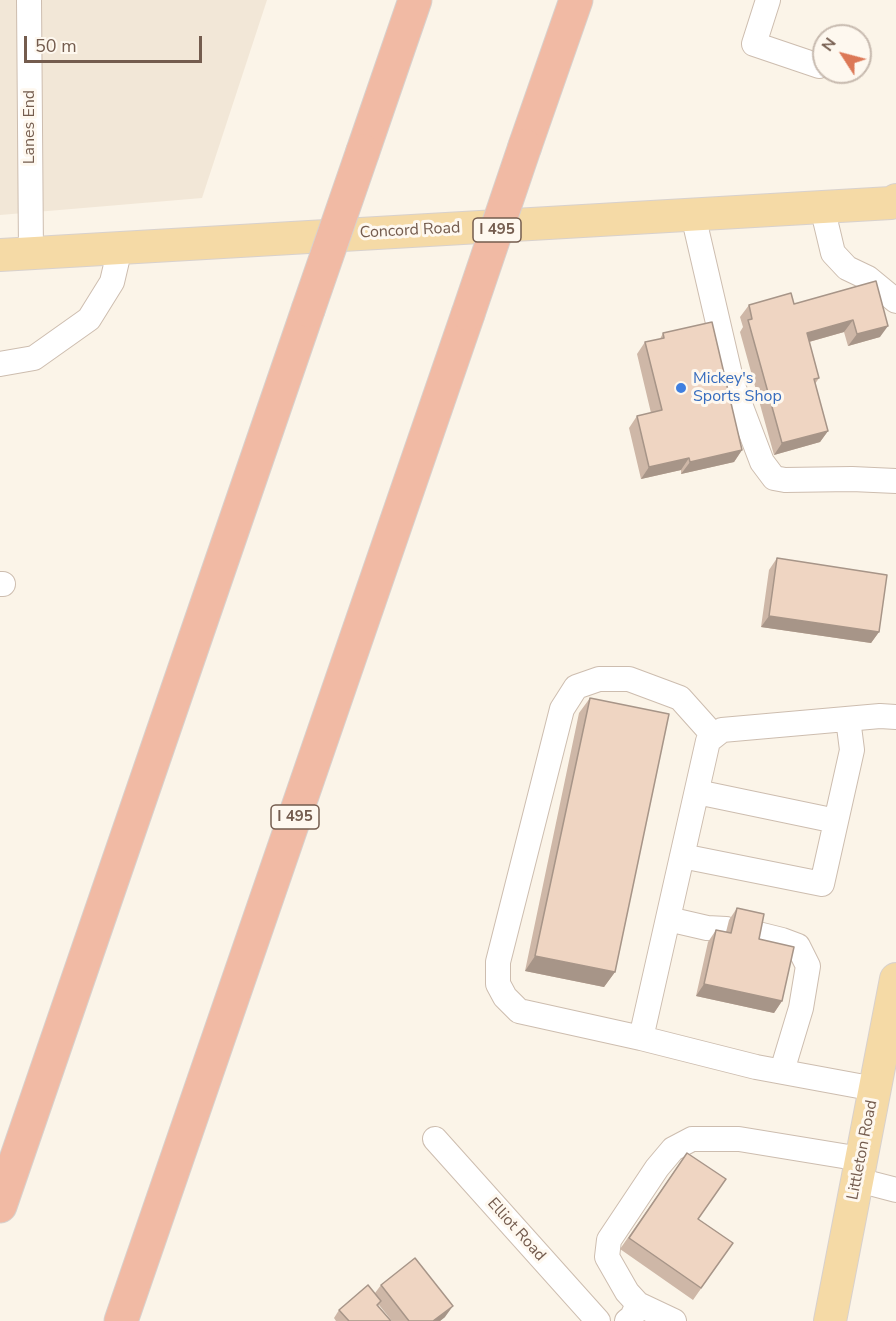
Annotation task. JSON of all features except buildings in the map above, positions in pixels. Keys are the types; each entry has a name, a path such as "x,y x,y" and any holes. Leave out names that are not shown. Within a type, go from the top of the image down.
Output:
{"highway":[{"path":"0,1206 415,0"},
{"name":"I 495","path":"121,1321 576,0"}],"main road":[{"name":"Concord Road","path":"0,255 894,203"},
{"name":"Littleton Road","path":"830,1321 896,979"}],"street":[{"name":"Lanes End","path":"29,0 31,253"},
{"path":"768,0 754,44 812,64"},
{"path":"822,207 833,254 847,268 868,278 896,301"},
{"path":"693,215 732,383 762,462 774,478 896,482"},
{"path":"0,364 34,358 88,319 112,282 120,248"},
{"path":"714,736 680,698 629,679 599,679 576,687 562,709 498,962 498,984 505,997 519,1011 782,1071 875,1089"},
{"path":"641,1038 708,741 722,730 880,716 896,717"},
{"path":"682,856 822,884 852,750 848,719"},
{"path":"697,792 836,821"},
{"path":"668,919 707,928 726,929"},
{"path":"754,933 798,946 808,966 801,1008 782,1071"},
{"name":"Elliot Road","path":"435,1139 598,1321"},
{"path":"674,1321 632,1313 627,1292 607,1257 609,1240 657,1168 673,1149 692,1139 739,1139 859,1170 896,1190"}],"shaded area":[{"path":"0,0 267,0 202,198 0,215"}],"place":[{"name":"Mickey's Sports Shop","path":"681,388"}]}
